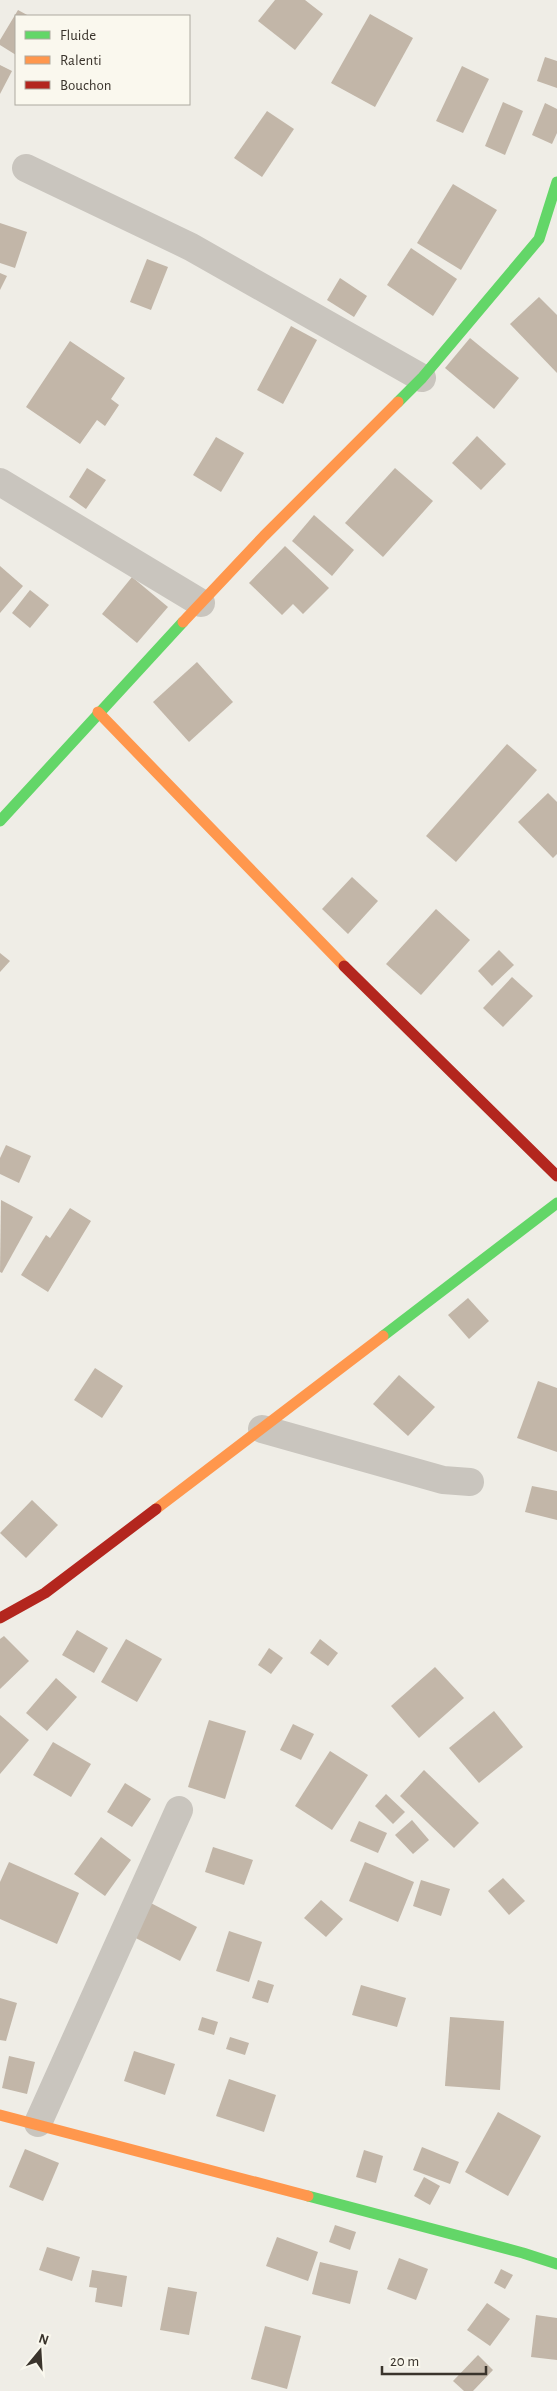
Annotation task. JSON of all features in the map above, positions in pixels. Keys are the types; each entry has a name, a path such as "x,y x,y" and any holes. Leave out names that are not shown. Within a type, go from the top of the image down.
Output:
{"street":[{"path":"26,168 191,247 422,378"},
{"path":"0,821 98,712 264,536 422,378 539,239 557,182"},
{"path":"0,482 201,604"},
{"path":"98,712 313,936 557,1176"},
{"path":"0,1618 45,1593 557,1203"},
{"path":"262,1429 442,1480 470,1482"},
{"path":"38,2123 179,1810"},
{"path":"0,2115 38,2123 557,2264"}],"building":[{"path":"275,0 305,0 323,14 295,50 258,21"},
{"path":"18,10 27,15 15,15"},
{"path":"370,14 413,38 375,107 331,83"},
{"path":"15,15 15,54 0,45 0,40"},
{"path":"545,57 557,61 557,88 537,81"},
{"path":"0,65 12,71 0,94"},
{"path":"462,66 489,79 463,133 436,121"},
{"path":"503,102 523,111 505,155 485,146"},
{"path":"545,103 557,109 557,133 552,144 532,135"},
{"path":"267,111 294,129 262,177 234,158"},
{"path":"453,184 497,210 461,270 417,243"},
{"path":"0,223 27,232 15,268 0,263"},
{"path":"411,248 457,279 433,316 387,285"},
{"path":"147,259 168,267 151,310 130,302"},
{"path":"0,273 7,276 0,290"},
{"path":"340,278 367,296 354,317 327,300"},
{"path":"539,297 557,315 557,373 510,324"},
{"path":"291,326 317,340 283,404 257,390"},
{"path":"470,338 519,378 494,409 445,368"},
{"path":"70,341 125,378 111,399 119,405 105,426 97,420 80,444 26,407"},
{"path":"477,436 506,464 481,490 452,463"},
{"path":"216,437 244,453 221,492 193,475"},
{"path":"87,468 106,480 86,509 69,497"},
{"path":"395,468 433,501 383,557 345,523"},
{"path":"314,515 354,550 332,576 292,541"},
{"path":"285,546 329,588 303,614 293,604 282,615 249,583"},
{"path":"0,566 23,586 0,613"},
{"path":"132,577 168,607 137,643 102,614"},
{"path":"30,590 49,605 30,628 12,613"},
{"path":"197,662 233,702 189,742 153,702"},
{"path":"507,744 537,770 456,862 426,836"},
{"path":"548,793 557,802 557,854 553,858 518,822"},
{"path":"352,877 378,901 348,934 322,909"},
{"path":"436,909 470,940 421,995 386,964"},
{"path":"499,950 514,965 492,986 478,971"},
{"path":"0,953 10,961 0,972"},
{"path":"512,977 533,996 503,1027 483,1008"},
{"path":"6,1145 31,1156 19,1183 0,1174 0,1158"},
{"path":"1,1200 33,1217 2,1273 0,1272"},
{"path":"70,1208 91,1221 48,1292 21,1275 46,1235 50,1238"},
{"path":"468,1298 489,1321 469,1339 448,1315"},
{"path":"95,1368 123,1386 102,1418 74,1400"},
{"path":"399,1375 435,1407 408,1436 373,1404"},
{"path":"538,1381 557,1388 557,1452 517,1438"},
{"path":"532,1486 557,1491 557,1520 525,1512"},
{"path":"32,1500 58,1525 26,1558 0,1533"},
{"path":"77,1630 108,1648 94,1673 62,1655"},
{"path":"4,1636 29,1661 0,1689 0,1639"},
{"path":"126,1639 162,1659 137,1702 101,1682"},
{"path":"320,1639 338,1653 328,1666 310,1653"},
{"path":"269,1648 283,1658 271,1674 258,1665"},
{"path":"435,1667 464,1698 419,1738 391,1706"},
{"path":"56,1678 77,1697 47,1731 26,1713"},
{"path":"494,1711 523,1747 479,1783 449,1748"},
{"path":"0,1715 29,1740 0,1774"},
{"path":"209,1720 246,1731 225,1799 188,1787"},
{"path":"293,1724 314,1734 301,1760 280,1750"},
{"path":"53,1742 91,1764 71,1797 33,1775"},
{"path":"330,1751 368,1775 332,1830 295,1806"},
{"path":"424,1770 479,1823 454,1848 400,1796"},
{"path":"125,1783 151,1799 132,1827 107,1812"},
{"path":"386,1794 405,1812 393,1824 375,1806"},
{"path":"412,1820 429,1840 413,1854 395,1835"},
{"path":"359,1821 387,1833 378,1853 350,1841"},
{"path":"101,1837 131,1860 105,1896 74,1874"},
{"path":"213,1847 253,1860 244,1885 205,1872"},
{"path":"9,1862 79,1893 57,1944 0,1919 0,1882"},
{"path":"365,1862 414,1882 398,1922 349,1901"},
{"path":"503,1878 525,1901 509,1915 488,1891"},
{"path":"421,1880 450,1889 441,1916 413,1906"},
{"path":"145,1900 197,1927 180,1961 128,1934"},
{"path":"321,1900 343,1919 326,1937 304,1918"},
{"path":"229,1931 262,1942 249,1982 216,1971"},
{"path":"258,1980 274,1985 268,2003 252,1998"},
{"path":"361,1985 406,1998 397,2027 352,2015"},
{"path":"0,1998 17,2003 6,2041 0,2040"},
{"path":"202,2017 218,2022 214,2035 198,2030"},
{"path":"450,2017 504,2021 500,2090 445,2086"},
{"path":"230,2037 249,2043 245,2055 226,2049"},
{"path":"134,2051 175,2064 165,2095 124,2081"},
{"path":"9,2056 35,2062 27,2094 2,2088"},
{"path":"229,2079 276,2095 264,2132 216,2116"},
{"path":"498,2112 541,2136 508,2196 465,2172"},
{"path":"422,2147 459,2162 450,2184 413,2170"},
{"path":"25,2149 59,2163 43,2201 9,2187"},
{"path":"364,2150 383,2156 376,2183 356,2177"},
{"path":"424,2177 440,2186 430,2205 414,2196"},
{"path":"335,2225 356,2232 350,2250 329,2242"},
{"path":"277,2237 318,2252 308,2281 266,2266"},
{"path":"47,2247 80,2257 72,2281 39,2270"},
{"path":"399,2258 428,2269 416,2300 387,2289"},
{"path":"320,2262 358,2271 350,2304 312,2294"},
{"path":"501,2269 513,2275 505,2289 494,2283"},
{"path":"92,2270 127,2276 122,2307 95,2302 97,2288 89,2287"},
{"path":"168,2287 197,2292 189,2335 160,2330"},
{"path":"487,2303 510,2319 490,2346 467,2330"},
{"path":"536,2315 557,2318 557,2360 531,2357"},
{"path":"265,2326 301,2336 287,2389 251,2379"},
{"path":"478,2355 493,2370 473,2391 464,2391 453,2381"}],"traffic: fast":[{"path":"398,402 422,378 539,239 557,182"},
{"path":"0,821 183,622"},
{"path":"383,1336 557,1203"},
{"path":"308,2196 523,2253 557,2264"}],"traffic: slow":[{"path":"183,622 264,536 398,402"},
{"path":"98,712 344,966"},
{"path":"156,1509 383,1336"},
{"path":"0,2115 308,2196"}],"traffic: jam":[{"path":"344,966 557,1176"},
{"path":"0,1618 45,1593 156,1509"}]}
